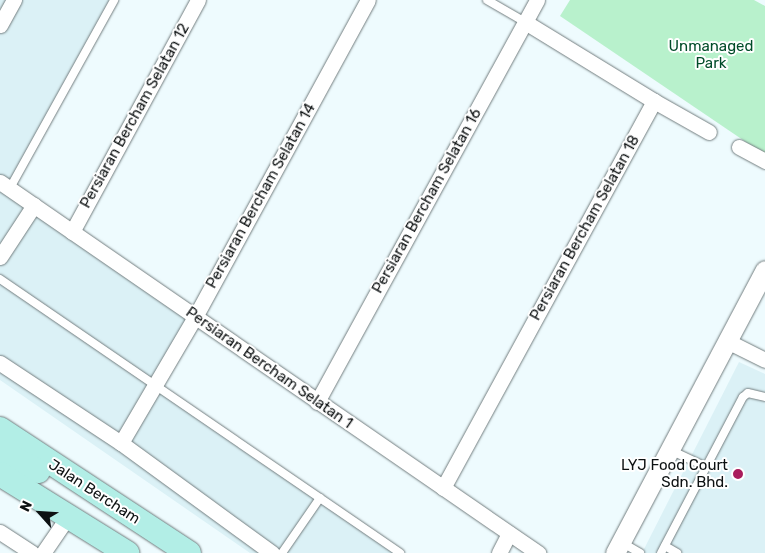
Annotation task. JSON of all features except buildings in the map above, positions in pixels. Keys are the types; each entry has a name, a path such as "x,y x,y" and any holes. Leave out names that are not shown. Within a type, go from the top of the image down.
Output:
{"main road":[{"name":"Jalan Bercham","path":"0,429 90,490 189,553"},
{"path":"0,451 60,484 90,490"},
{"path":"0,474 69,515 127,553"}],"street":[{"path":"0,25 14,0"},
{"name":"Persiaran Bercham Selatan 12","path":"72,232 198,0"},
{"name":"Persiaran Bercham Selatan 14","path":"120,443 195,317 368,0"},
{"name":"Persiaran Bercham Selatan 16","path":"317,402 537,0"},
{"path":"525,22 654,101 709,132"},
{"name":"Persiaran Bercham Selatan 18","path":"443,488 654,101"},
{"path":"739,147 765,161"},
{"name":"Persiaran Bercham Selatan 1","path":"5,185 538,553"},
{"path":"0,257 34,205"},
{"path":"618,548 729,342 765,270"},
{"path":"729,342 765,360"},
{"path":"0,363 120,443 272,553"},
{"path":"43,553 69,515"},
{"path":"0,532 32,553"},
{"path":"499,553 509,533"}],"lane":[{"path":"5,185 114,0"},
{"path":"487,0 525,22"},
{"path":"0,279 400,553"},
{"path":"677,553 663,550 743,397 748,393 765,397"},
{"path":"670,450 706,467"},
{"path":"282,553 320,498"},
{"path":"618,548 640,553"}],"shaded area":[{"path":"0,0 111,0 11,184 189,321 150,381 405,553 250,553 0,380"},
{"path":"739,362 765,374 765,553 642,553"}],"green space":[{"name":"Unmanaged Park","path":"570,0 754,0 765,6 765,155 560,16"}],"place":[{"name":"LYJ Food Court Sdn. Bhd.","path":"738,474"}]}
